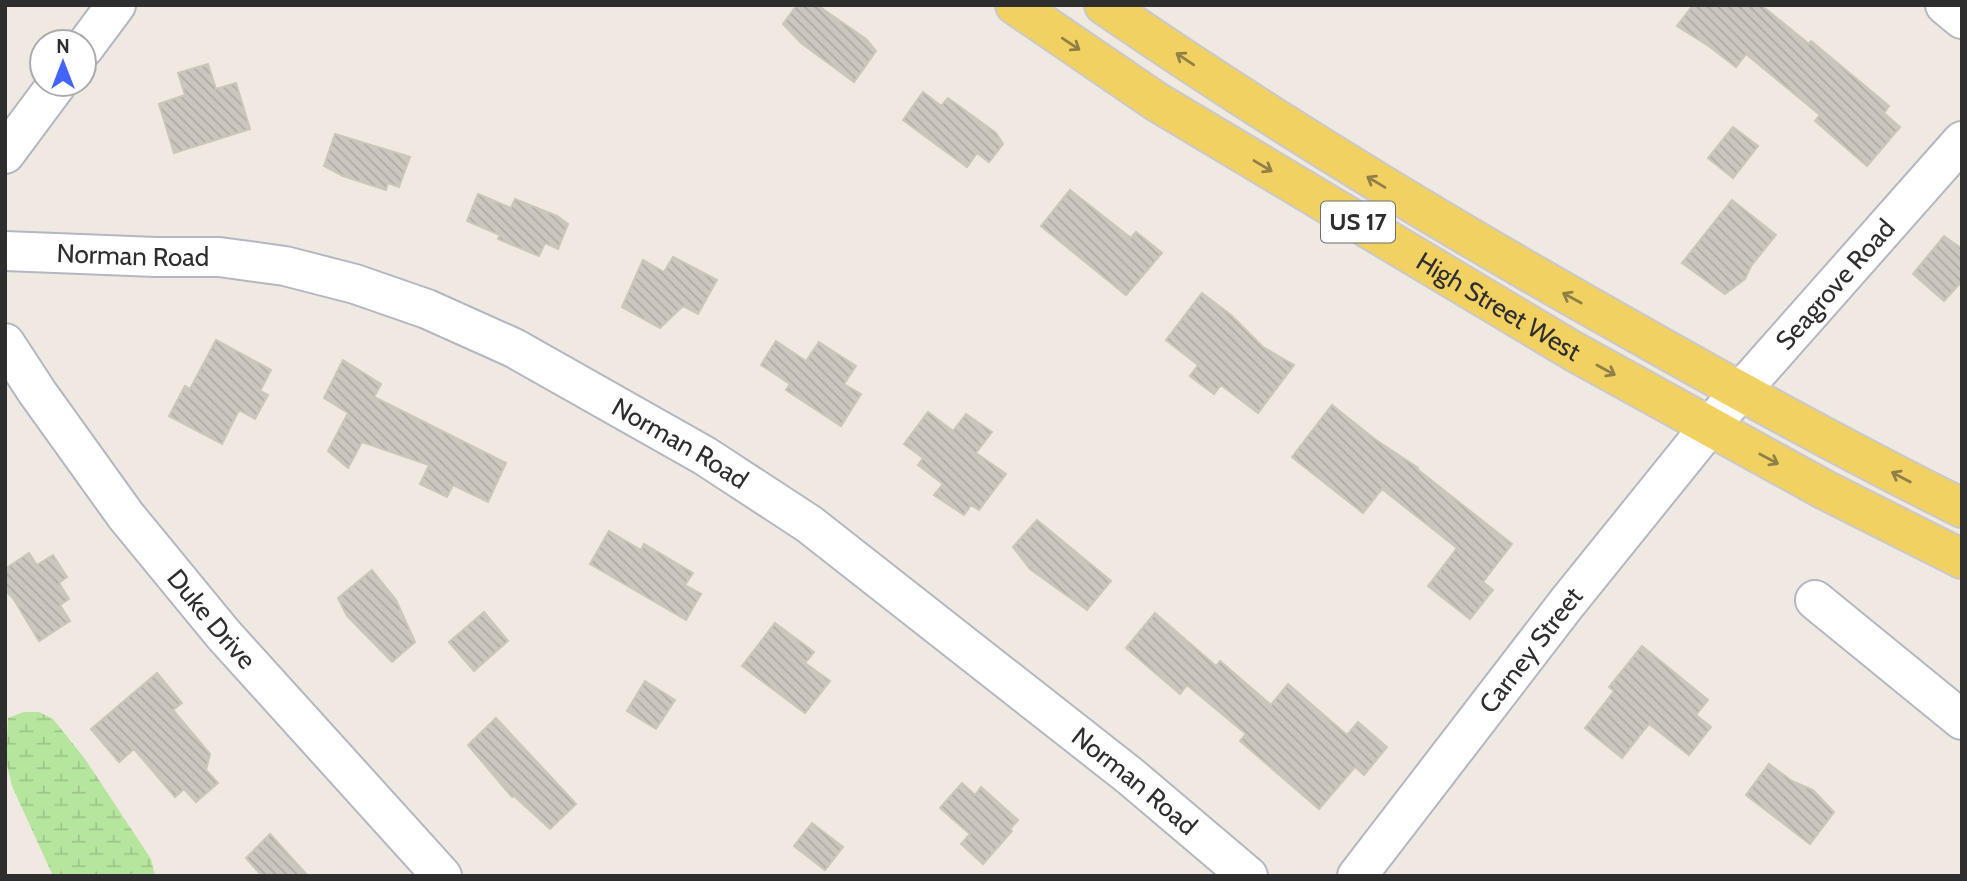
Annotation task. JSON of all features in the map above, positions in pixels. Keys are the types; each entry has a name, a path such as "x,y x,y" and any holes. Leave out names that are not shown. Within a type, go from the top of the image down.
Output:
{"main road":[{"name":"High Street West","path":"1015,5 1157,102 1573,351 1709,427 1962,559"},
{"name":"High Street West","path":"1104,5 1313,144 1525,271 1739,391 1962,508"}],"street":[{"path":"98,29 116,5"},
{"path":"1945,5 1962,19"},
{"path":"5,154 47,98"},
{"name":"Seagrove Road","path":"1709,427 1962,141"},
{"name":"Norman Road","path":"5,251 219,257 285,266 355,284 427,309 514,348 705,456 809,524 1130,776 1248,876"},
{"name":"Duke Drive","path":"5,343 37,392 144,537 223,634 442,876"},
{"name":"Carney Street","path":"1357,876 1567,603 1709,427"},
{"path":"1815,600 1962,720"}],"green space":[{"path":"24,712 39,712 53,719 85,759 151,859 155,876 53,876 12,786 6,761 8,718"}],"building":[{"path":"797,5 817,5 866,39 876,51 854,82 801,43 783,24"},
{"path":"1693,5 1761,5 1809,44 1811,41 1889,106 1884,113 1900,127 1867,166 1815,121 1820,115 1746,54 1736,67 1677,26"},
{"path":"208,64 216,89 236,83 250,129 174,153 159,104 185,95 178,73"},
{"path":"923,92 941,106 948,98 996,133 1003,144 989,162 977,153 967,167 903,120"},
{"path":"1733,127 1758,146 1733,178 1708,158"},
{"path":"335,134 410,157 399,187 388,183 386,190 343,176 324,166"},
{"path":"1070,190 1131,238 1136,232 1162,253 1126,295 1041,226"},
{"path":"478,194 511,208 515,199 557,216 568,224 558,249 545,243 539,256 498,239 500,235 467,221"},
{"path":"1732,200 1776,235 1751,266 1745,279 1725,294 1682,263"},
{"path":"1944,236 1962,249 1962,281 1944,301 1913,274"},
{"path":"673,257 717,280 698,314 683,306 660,328 622,307 643,260 664,272"},
{"path":"1202,293 1231,315 1263,347 1294,365 1258,413 1221,385 1214,394 1190,376 1198,365 1166,340"},
{"path":"216,340 271,370 260,391 268,395 255,419 239,410 222,444 169,416 185,386 190,389"},
{"path":"776,341 806,361 819,342 856,366 844,384 861,394 841,426 786,390 790,384 761,365"},
{"path":"343,360 381,384 374,397 506,463 488,502 453,485 447,497 420,484 429,465 362,442 348,468 328,451 348,413 324,398"},
{"path":"1332,405 1376,440 1418,468 1512,544 1483,582 1493,590 1470,619 1428,586 1457,548 1382,489 1363,513 1292,457"},
{"path":"928,412 953,431 966,414 992,432 976,453 1006,474 979,510 971,505 964,515 934,495 943,484 918,465 923,458 904,444"},
{"path":"1037,520 1111,581 1087,610 1030,569 1013,547"},
{"path":"609,531 641,550 644,544 693,573 685,585 701,594 686,620 590,564"},
{"path":"29,553 37,565 53,555 67,577 59,583 69,599 60,605 70,621 39,641 13,598 5,590 5,569"},
{"path":"372,570 396,600 415,642 392,662 347,616 338,598"},
{"path":"484,612 508,641 474,671 449,642"},
{"path":"1155,613 1216,666 1220,661 1271,705 1288,684 1347,735 1358,722 1387,747 1364,775 1355,767 1319,809 1240,741 1246,734 1187,685 1180,694 1126,648"},
{"path":"775,623 814,652 805,663 830,681 805,713 742,666"},
{"path":"1642,646 1708,700 1696,715 1711,727 1689,755 1649,724 1622,758 1585,728 1614,691 1609,687"},
{"path":"157,673 182,703 173,710 210,754 206,770 218,783 196,802 184,789 175,797 134,749 119,762 91,729"},
{"path":"645,681 675,700 656,729 627,711"},
{"path":"496,718 576,804 550,829 512,797 468,745"},
{"path":"1769,764 1792,781 1813,790 1834,812 1810,844 1746,795"},
{"path":"962,783 975,795 981,787 1018,820 1010,829 1012,831 983,864 961,844 970,834 940,808"},
{"path":"812,823 843,847 825,870 794,846"},
{"path":"270,834 308,876 262,876 246,858"}]}
